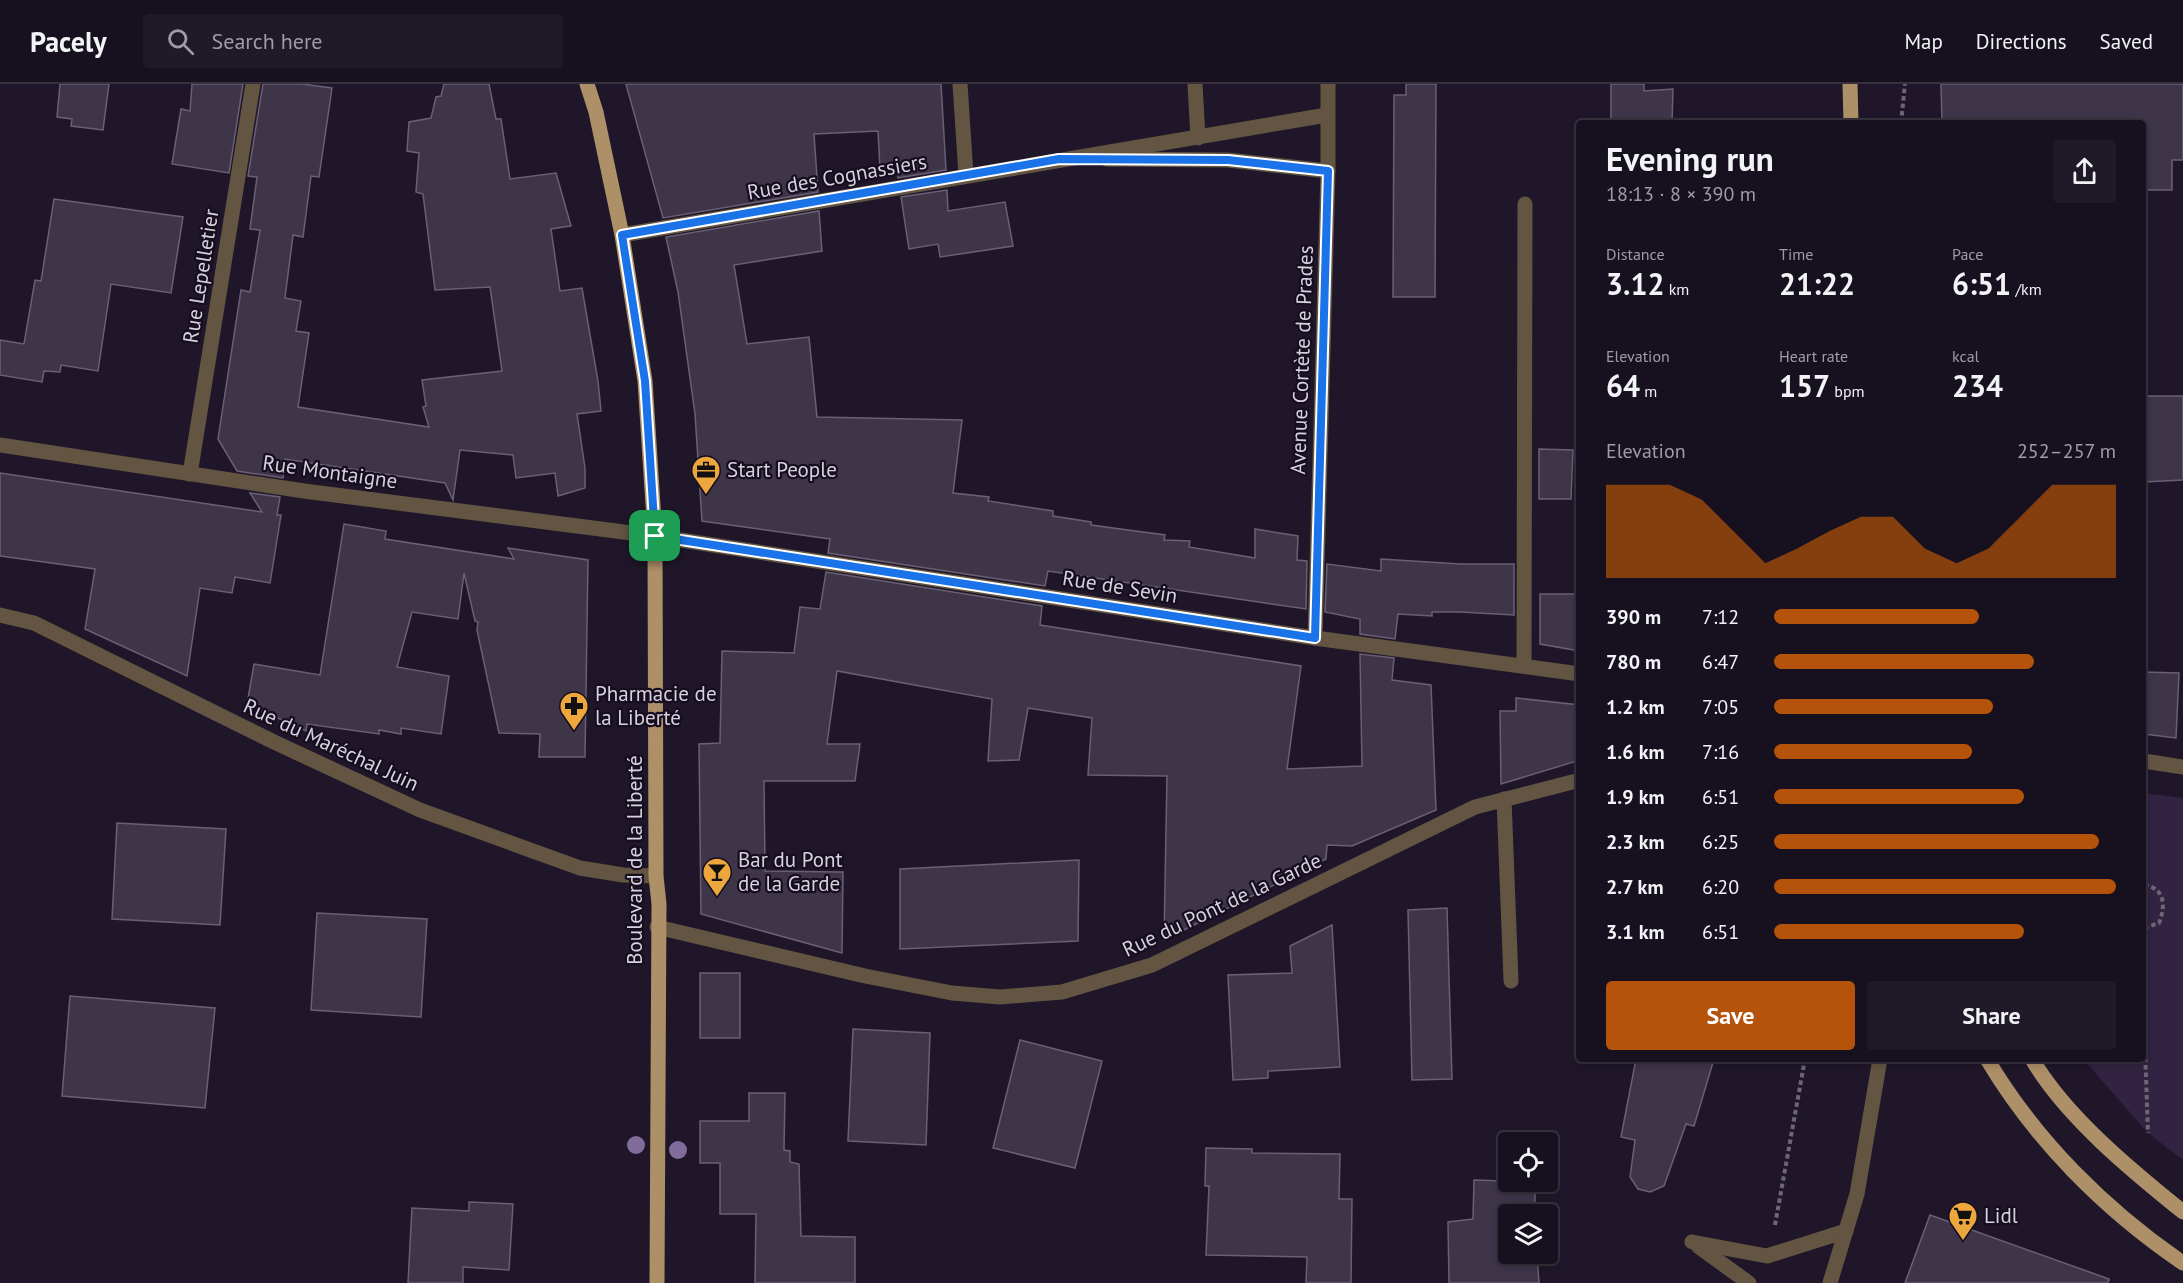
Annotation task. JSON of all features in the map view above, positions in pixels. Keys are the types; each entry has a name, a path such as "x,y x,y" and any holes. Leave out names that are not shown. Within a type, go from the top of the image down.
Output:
{"main road":[{"name":"Boulevard de la Liberté","path":"587,84 596,112 622,235 645,381 655,536 657,1283"},
{"path":"1850,84 1851,120"},
{"path":"1989,1062 2006,1092 2038,1135 2138,1233 2183,1263"},
{"path":"2034,1062 2043,1077 2118,1159 2183,1212"}],"street":[{"name":"Rue Lepelletier","path":"190,474 253,84"},
{"path":"960,84 966,175"},
{"path":"1196,84 1197,138"},
{"name":"Avenue Cortète de Prades","path":"1315,638 1328,171 1328,84"},
{"path":"1059,159 1327,115"},
{"name":"Rue des Cognassiers","path":"622,235 1059,159"},
{"path":"1059,159 1228,160 1328,171"},
{"path":"1524,666 1525,204"},
{"name":"Rue Montaigne","path":"0,445 190,474 655,536"},
{"name":"Rue de Sevin","path":"655,536 1315,638 1576,673"},
{"name":"Rue du Maréchal Juin","path":"0,615 34,623 274,742 420,810 579,868 623,875 656,876"},
{"path":"2146,761 2183,767"},
{"name":"Rue du Pont de la Garde","path":"657,927 865,976 952,993 1000,997 1062,992 1152,965 1475,807 1576,781"},
{"path":"1504,800 1511,981"},
{"path":"1830,1283 1857,1194 1879,1062"},
{"path":"1749,1283 1692,1242 1767,1256 1846,1231"}],"path":[{"path":"1901,120 1905,84"},
{"path":"2146,885 2152,886 2162,895 2165,909 2159,923 2146,927"},
{"path":"1767,1256 1804,1062"},
{"path":"2145,1062 2148,1134"}],"shaded area":[{"path":"2146,793 2183,798 2183,1160 2148,1133 2086,1062 2146,1062"}],"building":[{"path":"60,84 109,84 103,130 71,126 72,119 57,117"},
{"path":"192,84 243,84 229,173 172,164 181,109 190,111"},
{"path":"263,84 302,84 332,88 319,177 311,176 303,237 293,235 285,298 301,301 296,331 309,333 298,407 429,427 423,407 426,406 422,380 502,371 490,287 435,290 423,194 416,192 419,153 407,151 409,122 431,118 436,97 441,96 444,84 489,84 496,119 501,119 510,179 556,173 571,226 551,229 560,291 582,288 598,381 601,411 577,414 585,468 585,488 558,496 555,473 516,478 513,455 460,450 453,500 445,483 285,459 283,478 237,471 218,439 241,290 250,292 260,230 250,229 257,177 248,176"},
{"path":"626,84 941,84 946,170 898,178 896,166 880,169 878,131 814,134 818,192 663,218"},
{"path":"1406,84 1436,84 1435,297 1393,297 1394,95 1406,95"},
{"path":"1611,84 1644,84 1644,91 1673,89 1672,120 1611,120"},
{"path":"1941,84 2183,84 2183,160 2172,160 2172,190 2146,190 2146,120 1942,120"},
{"path":"947,190 948,211 1005,202 1013,246 940,257 938,244 909,249 901,197"},
{"path":"54,199 183,217 171,293 111,284 98,371 61,365 60,372 44,371 42,382 0,375 0,340 24,344 35,280 41,281"},
{"path":"819,211 822,251 734,265 747,344 809,337 817,417 962,420 953,493 989,497 988,501 1053,511 1053,516 1091,522 1091,525 1165,535 1164,540 1190,541 1189,547 1255,558 1255,529 1298,536 1297,560 1307,561 1306,609 1048,571 1045,586 828,553 830,539 702,521 695,414 678,292 666,237"},
{"path":"2146,396 2183,396 2183,480 2146,482"},
{"path":"1539,449 1573,450 1571,499 1539,499"},
{"path":"0,473 262,512 250,493 280,497 277,515 281,515 270,583 235,577 232,593 200,588 187,676 85,629 95,569 0,556"},
{"path":"344,524 386,531 385,539 514,559 508,548 588,560 585,757 539,757 540,734 499,733 477,630 478,622 475,621 464,573 458,619 412,612 397,667 449,676 441,734 401,728 401,734 379,730 379,734 307,724 306,731 247,704 254,664 320,675"},
{"path":"1381,559 1460,564 1514,564 1514,615 1460,612 1432,612 1432,616 1398,614 1395,639 1360,634 1360,619 1325,612 1327,564 1381,571"},
{"path":"826,572 1042,606 1040,625 1301,666 1287,769 1362,766 1360,654 1394,658 1392,680 1431,685 1436,810 1352,846 1327,845 1326,859 1164,940 1167,776 1088,775 1092,718 1028,708 1019,760 988,761 992,699 837,671 827,744 860,744 855,781 764,781 765,871 843,872 842,953 701,914 699,744 720,743 722,651 794,653 800,607 820,609"},
{"path":"1540,594 1576,594 1576,650 1540,644"},
{"path":"2146,672 2179,673 2176,738 2146,734"},
{"path":"1516,698 1576,705 1576,761 1501,784 1500,711 1516,711"},
{"path":"117,823 226,829 220,925 112,919"},
{"path":"1079,860 1078,941 900,949 900,869"},
{"path":"1447,908 1452,1079 1412,1080 1408,910"},
{"path":"317,913 427,919 421,1017 311,1010"},
{"path":"1332,925 1340,1067 1268,1071 1268,1078 1233,1080 1228,975 1292,973 1290,946"},
{"path":"700,973 740,973 740,1038 700,1038"},
{"path":"70,996 215,1008 205,1108 62,1096"},
{"path":"853,1029 930,1033 926,1145 848,1141"},
{"path":"1020,1040 1102,1061 1075,1168 993,1148"},
{"path":"1635,1062 1713,1062 1694,1126 1686,1124 1664,1186 1650,1192 1638,1189 1630,1177 1635,1140 1621,1137"},
{"path":"749,1093 785,1093 784,1150 790,1151 790,1162 799,1164 801,1236 855,1237 855,1283 755,1283 756,1214 720,1214 720,1163 700,1163 700,1121 749,1121"},
{"path":"1206,1148 1252,1149 1252,1153 1340,1154 1339,1199 1352,1199 1351,1283 1306,1283 1307,1257 1206,1255 1209,1186 1205,1186"},
{"path":"1474,1180 1498,1181 1498,1192 1535,1192 1535,1204 1498,1204 1498,1264 1538,1264 1539,1283 1449,1283 1448,1222 1473,1219"},
{"path":"469,1202 513,1204 509,1270 463,1267 463,1283 408,1283 412,1208 469,1211"},
{"name":"Lidl","path":"1930,1215 2109,1279 2108,1283 1905,1283"}],"place":[{"name":"Start People","path":"706,496"},
{"name":"Pharmacie de la Liberté","path":"574,732"},
{"name":"Bar du Pont de la Garde","path":"717,898"},
{"name":"Lidl","path":"1963,1242"}],"route":[{"path":"1059,159 1228,160 1328,171 1315,638 655,536 645,381 622,235 1059,159"}]}
